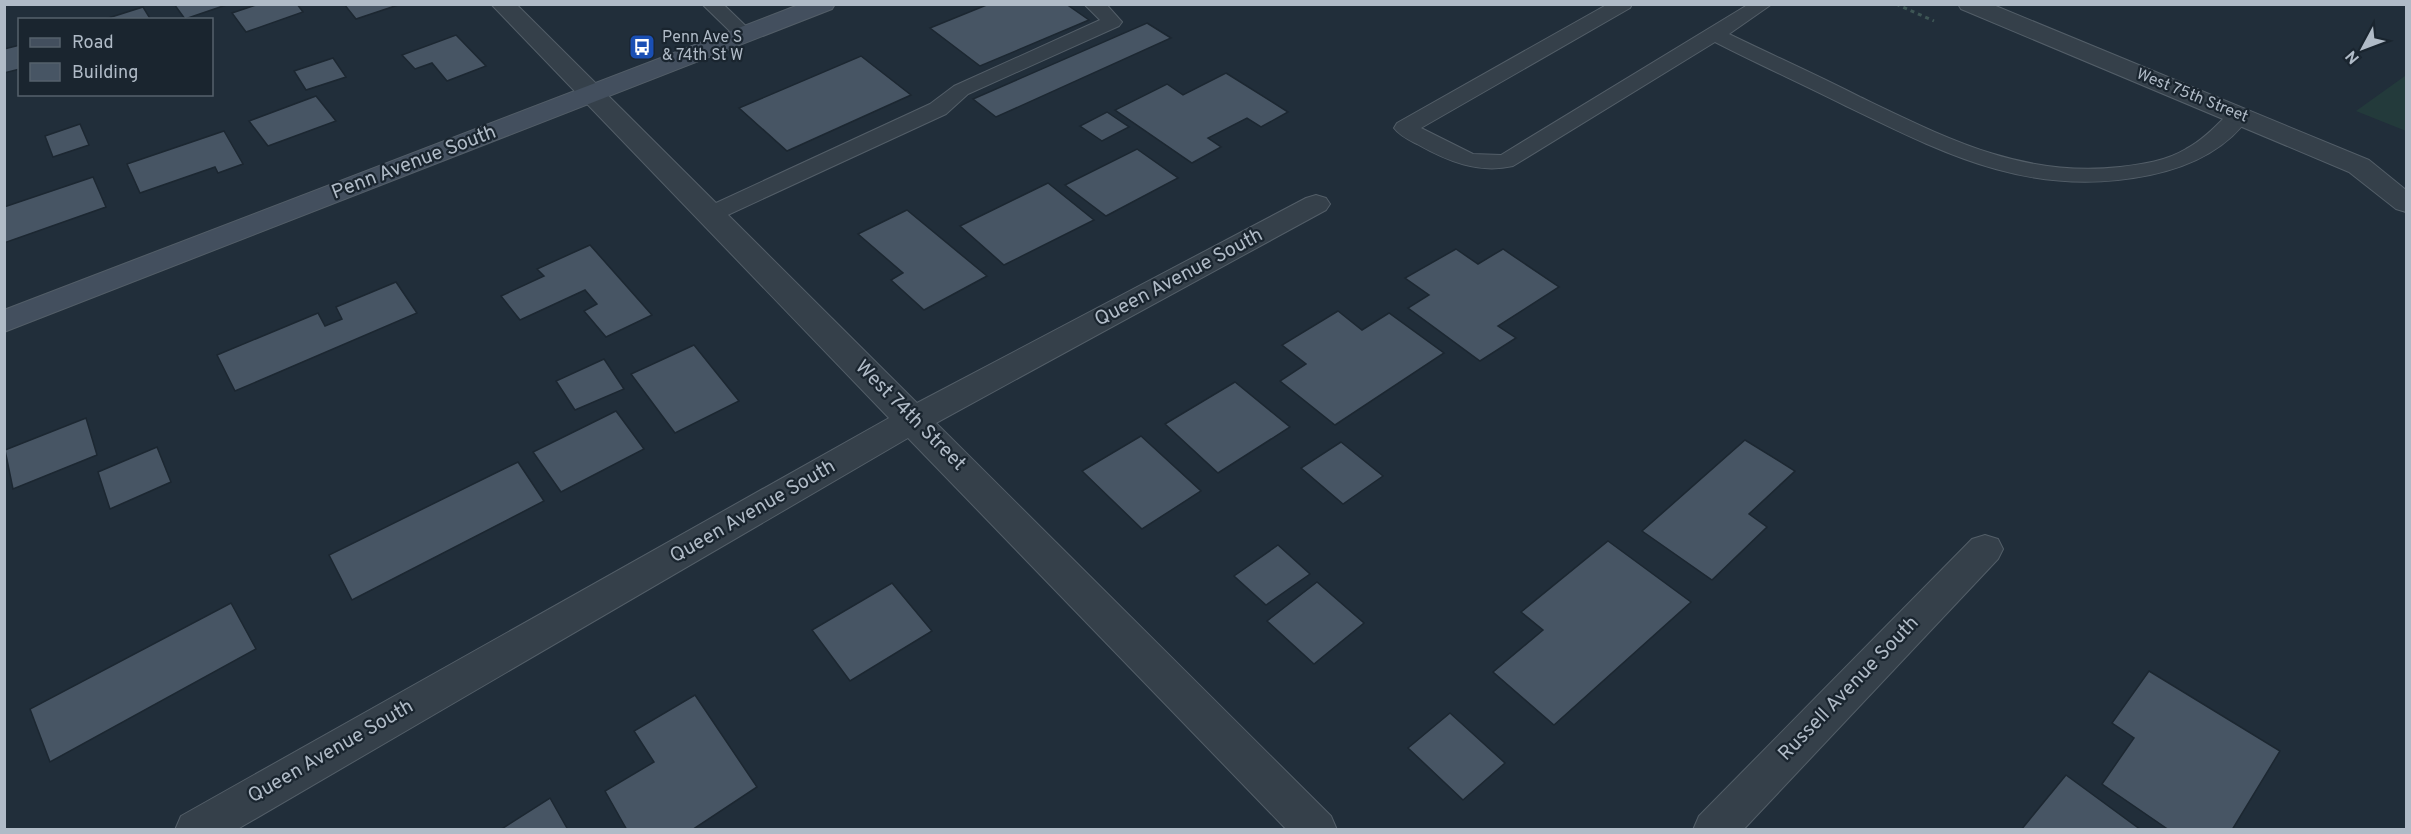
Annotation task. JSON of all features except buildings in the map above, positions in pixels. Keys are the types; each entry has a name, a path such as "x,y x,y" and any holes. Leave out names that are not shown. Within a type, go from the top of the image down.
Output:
{"main road":[{"name":"Penn Avenue South","path":"4,322 824,4"}],"street":[{"name":"West 74th Street","path":"502,4 1316,830"},
{"name":"West 75th Street","path":"1969,4 2359,166 2406,203"},
{"name":"Queen Avenue South","path":"196,830 914,420 1316,204"},
{"name":"Russell Avenue South","path":"1714,830 1985,549"}],"lane":[{"path":"711,4 745,35"},
{"path":"711,214 938,109 961,90 1112,22 1093,4"},
{"path":"1623,4 1405,128 1449,152 1476,162 1504,161 1526,150 1763,4"},
{"path":"1714,34 1942,144 2017,170 2069,176 2109,176 2164,166 2196,153 2239,116"}],"green space":[{"path":"2405,76 2406,131 2356,111"}],"place":[{"name":"Penn Ave S & 74th St W","path":"642,47"}]}
